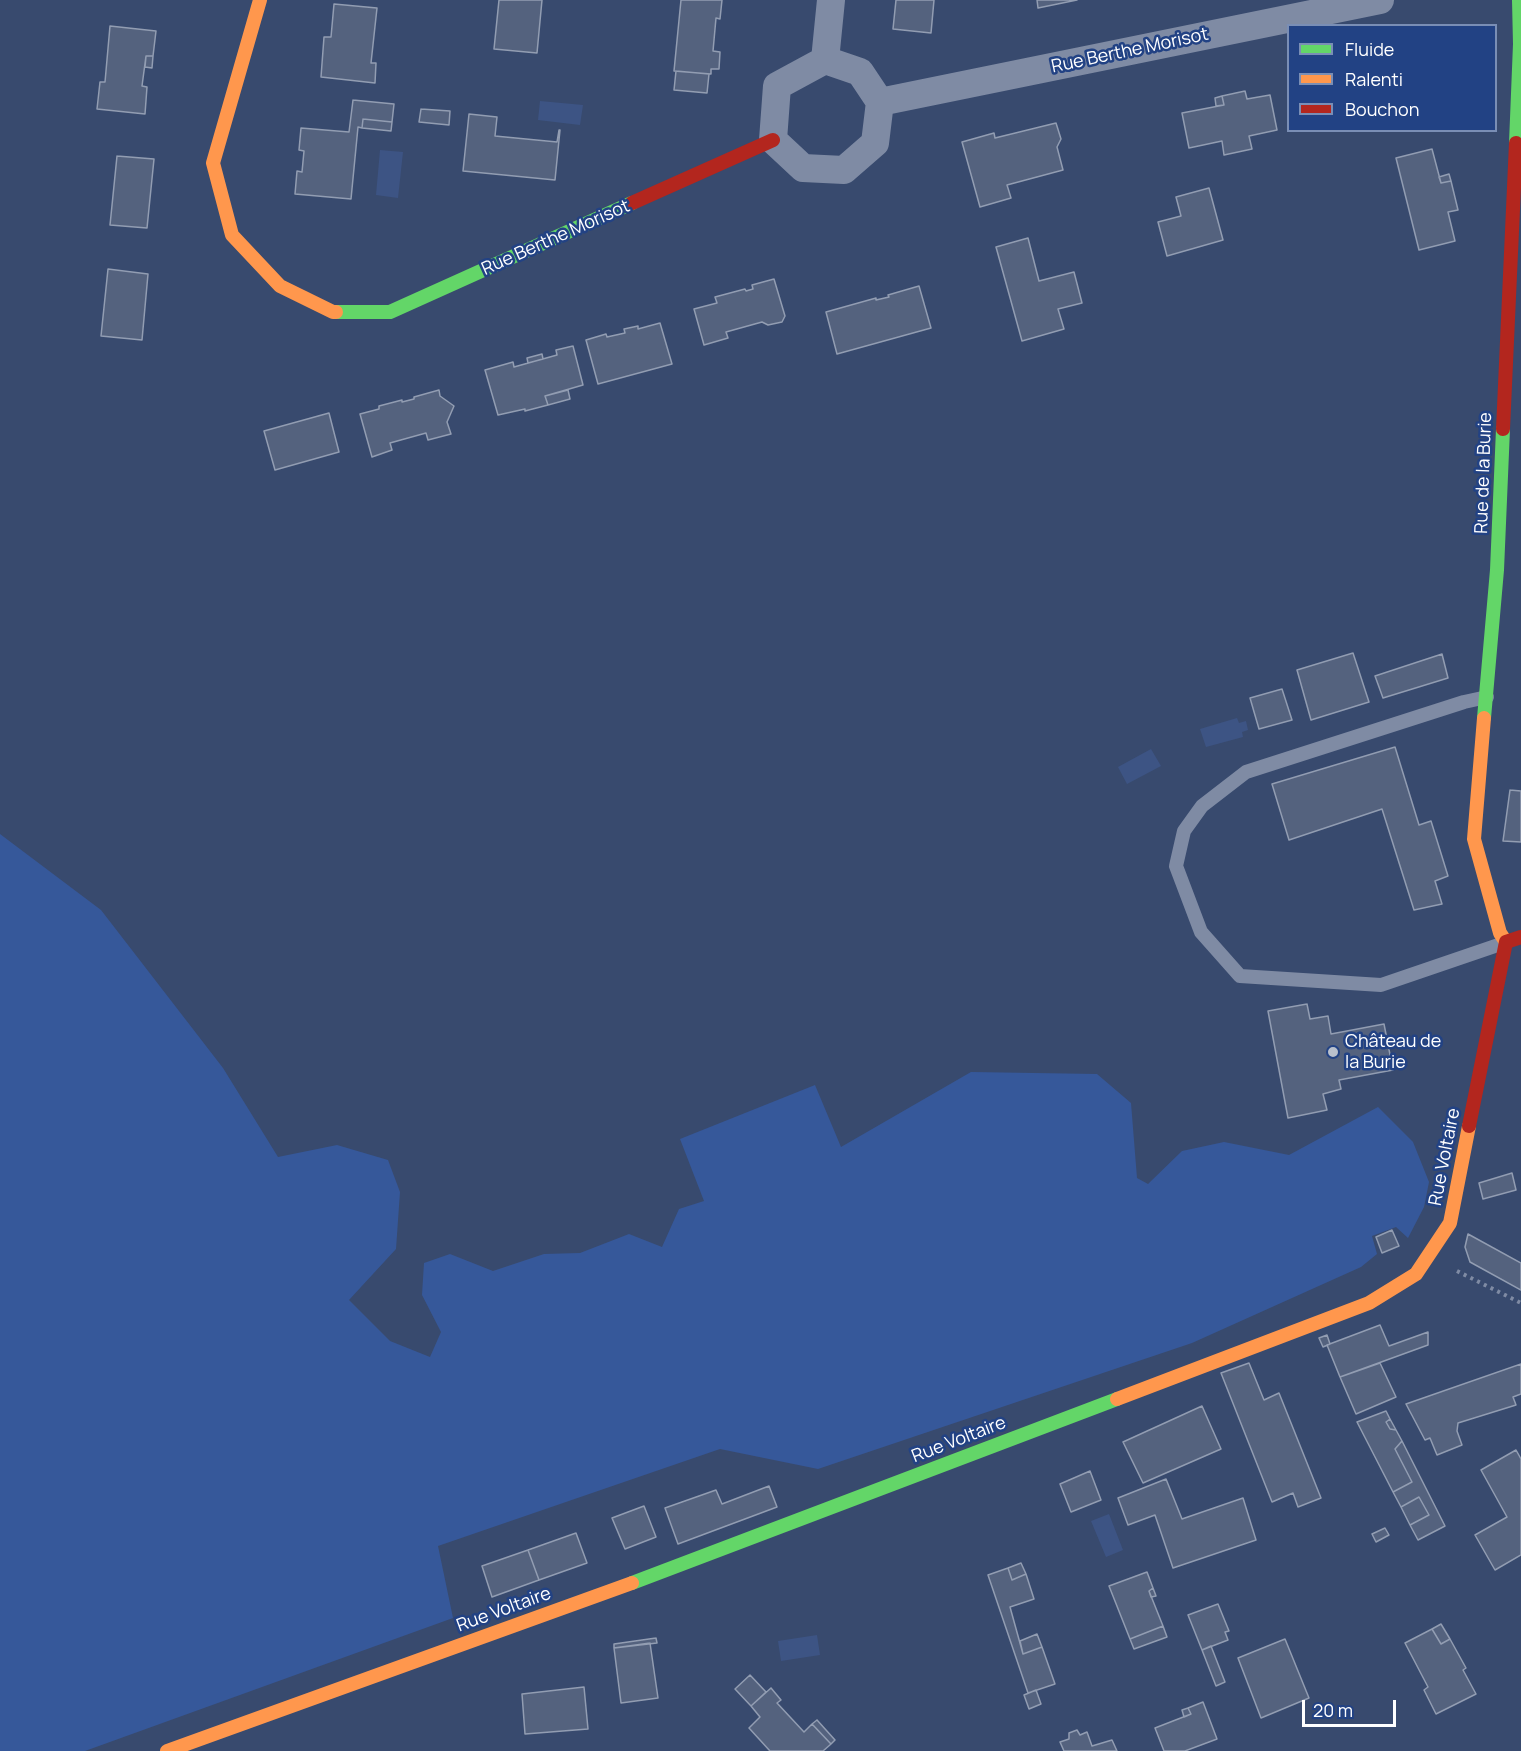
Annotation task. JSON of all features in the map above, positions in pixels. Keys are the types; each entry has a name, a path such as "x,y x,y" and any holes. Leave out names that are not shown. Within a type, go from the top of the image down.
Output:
{"street":[{"name":"Rue Berthe Morisot","path":"260,0 213,163 232,235 280,286 333,312 390,312 773,140"},
{"path":"825,60 831,0"},
{"name":"Rue Berthe Morisot","path":"880,102 1380,0"},
{"name":"Rue de la Burie","path":"1506,942 1500,933 1474,839 1497,570 1520,56 1519,0"},
{"path":"825,60 860,72 880,102 874,143 844,170 803,168 773,140 777,86 825,60"},
{"path":"1506,942 1521,937"},
{"name":"Rue Voltaire","path":"167,1751 672,1569 1369,1302 1416,1274 1450,1223 1506,942"}],"lane":[{"path":"1487,697 1464,702 1246,772 1202,806 1184,831 1176,866 1201,932 1240,976 1381,985 1506,942"}],"path":[{"path":"1428,1256 1521,1303"}],"shaded area":[{"path":"540,101 583,105 580,125 538,120"},
{"path":"380,150 403,152 398,198 376,195"},
{"path":"1237,718 1239,723 1246,721 1248,730 1242,732 1243,737 1206,747 1200,729"},
{"path":"1151,749 1161,766 1127,784 1118,767"},
{"path":"0,834 101,910 223,1068 278,1157 337,1145 388,1160 400,1192 396,1249 349,1300 390,1341 430,1357 441,1332 422,1295 424,1263 450,1254 493,1271 544,1254 580,1253 629,1234 662,1247 679,1209 704,1201 680,1139 815,1085 841,1147 971,1072 1097,1074 1131,1103 1137,1178 1148,1184 1182,1151 1224,1142 1289,1155 1378,1107 1413,1142 1429,1182 1424,1207 1408,1238 1396,1227 1372,1236 1377,1254 1361,1267 1192,1343 818,1469 720,1449 438,1546 453,1618 85,1751 0,1751"},
{"path":"1109,1514 1123,1550 1106,1557 1091,1521"},
{"path":"817,1635 820,1655 781,1661 778,1641"}],"building":[{"path":"499,0 542,0 537,53 494,49"},
{"path":"681,0 722,0 720,19 716,18 713,51 720,52 719,69 711,69 711,74 674,71"},
{"path":"896,0 934,0 931,33 893,29"},
{"path":"1037,0 1077,0 1038,8"},
{"path":"334,4 377,8 371,63 376,63 375,83 321,77 324,37 331,37"},
{"path":"110,26 156,31 153,56 146,56 142,86 147,87 145,114 97,109 100,82 105,82"},
{"path":"146,56 153,56 152,68 145,67"},
{"path":"676,71 709,74 707,93 674,90"},
{"path":"1245,91 1247,99 1270,95 1277,130 1249,136 1252,149 1224,155 1222,141 1189,148 1182,113 1224,105 1222,96"},
{"path":"1222,96 1224,105 1216,106 1215,98"},
{"path":"353,100 394,104 392,122 363,119 362,128 358,127 351,199 295,194 297,171 302,172 304,151 299,150 301,128 349,132"},
{"path":"421,109 450,111 449,125 419,122"},
{"path":"469,114 497,117 495,136 557,142 560,130 555,180 463,171"},
{"path":"363,119 392,122 391,131 362,128"},
{"path":"1056,123 1061,139 1057,147 1063,170 1007,185 1011,198 980,207 962,142 994,133 995,138"},
{"path":"1432,149 1441,183 1451,181 1458,210 1448,212 1455,241 1419,250 1396,158"},
{"path":"117,156 154,159 147,228 110,225"},
{"path":"1449,174 1451,181 1441,183 1439,177"},
{"path":"1209,188 1223,240 1167,256 1158,222 1181,216 1176,197"},
{"path":"1028,238 1039,281 1074,272 1082,303 1058,309 1064,329 1022,341 996,247"},
{"path":"108,269 148,274 142,340 101,336"},
{"path":"774,279 785,316 782,322 768,325 762,322 726,332 728,338 704,345 694,309 717,303 715,297 753,289 752,285"},
{"path":"919,286 931,328 837,354 826,312 876,298 876,300 889,297 888,295"},
{"path":"660,323 672,364 598,384 586,340 606,334 607,337 625,333 624,329 638,326 638,329"},
{"path":"573,346 583,385 545,396 548,405 498,415 485,370 513,362 514,367 557,355 556,350"},
{"path":"542,354 543,359 528,363 527,358"},
{"path":"439,390 440,396 454,406 447,422 451,434 428,440 426,433 390,443 392,450 372,457 360,414 379,409 379,406 414,399 414,397"},
{"path":"568,390 570,399 548,405 545,396"},
{"path":"329,413 339,452 275,470 264,431"},
{"path":"1353,653 1369,702 1311,720 1297,670"},
{"path":"1442,654 1448,678 1383,698 1375,676"},
{"path":"1282,689 1292,720 1259,729 1250,698"},
{"path":"1395,747 1419,825 1431,821 1448,876 1435,881 1442,904 1414,910 1382,809 1289,840 1272,784"},
{"path":"1510,790 1521,791 1521,842 1503,841"},
{"name":"Château de la Burie","path":"1307,1004 1310,1019 1328,1016 1331,1034 1384,1024 1393,1070 1339,1080 1341,1089 1323,1094 1327,1110 1288,1118 1268,1011"},
{"path":"1512,1173 1516,1190 1483,1199 1479,1183"},
{"path":"1392,1230 1399,1246 1382,1253 1376,1237"},
{"path":"1468,1234 1521,1263 1521,1290 1470,1262 1465,1247"},
{"path":"1380,1325 1389,1346 1428,1332 1428,1345 1340,1377 1327,1345"},
{"path":"1327,1335 1330,1344 1323,1347 1319,1338"},
{"path":"1249,1363 1264,1400 1279,1393 1321,1498 1298,1507 1293,1493 1272,1502 1221,1373"},
{"path":"1380,1363 1396,1397 1356,1414 1340,1377"},
{"path":"1521,1364 1521,1394 1513,1397 1516,1405 1458,1423 1457,1431 1462,1445 1437,1455 1430,1438 1425,1440 1406,1404"},
{"path":"1202,1406 1221,1449 1143,1483 1123,1442"},
{"path":"1386,1411 1390,1419 1386,1422 1390,1429 1396,1430 1402,1441 1395,1449 1412,1482 1393,1492 1357,1422"},
{"path":"1390,1419 1396,1430 1390,1429 1386,1422"},
{"path":"1402,1441 1445,1526 1418,1540 1410,1525 1429,1515 1419,1497 1401,1507 1393,1492 1412,1482 1395,1449"},
{"path":"1516,1450 1521,1459 1521,1555 1495,1570 1475,1535 1507,1517 1481,1470"},
{"path":"1090,1471 1101,1500 1071,1512 1060,1484"},
{"path":"1166,1479 1182,1519 1243,1498 1256,1540 1173,1568 1155,1515 1128,1525 1118,1498"},
{"path":"769,1486 777,1507 678,1544 665,1508 716,1490 722,1504"},
{"path":"1419,1497 1429,1515 1410,1525 1401,1507"},
{"path":"644,1506 656,1537 625,1549 612,1518"},
{"path":"1385,1528 1389,1535 1376,1542 1372,1534"},
{"path":"576,1533 587,1563 539,1580 528,1550"},
{"path":"528,1550 539,1580 492,1597 482,1566"},
{"path":"1021,1563 1026,1574 1012,1580 1008,1568"},
{"path":"1008,1568 1012,1580 1026,1574 1034,1599 1010,1607 1023,1654 1042,1647 1055,1684 1028,1693 988,1575"},
{"path":"1147,1572 1153,1588 1149,1591 1163,1626 1130,1639 1109,1586"},
{"path":"1153,1588 1156,1596 1151,1597 1149,1591"},
{"path":"1218,1604 1229,1631 1225,1632 1228,1640 1202,1650 1188,1615"},
{"path":"1441,1624 1450,1639 1441,1644 1432,1629"},
{"path":"1163,1626 1167,1637 1134,1649 1130,1639"},
{"path":"1432,1629 1441,1644 1450,1639 1466,1668 1463,1670 1476,1694 1436,1714 1424,1690 1428,1687 1405,1643"},
{"path":"1037,1634 1042,1647 1023,1654 1020,1641"},
{"path":"656,1638 657,1643 614,1648 614,1644"},
{"path":"1285,1639 1309,1698 1261,1718 1238,1658"},
{"path":"650,1643 658,1698 621,1703 614,1648"},
{"path":"1211,1646 1225,1682 1216,1686 1202,1650"},
{"path":"750,1675 766,1692 751,1706 735,1689"},
{"path":"584,1687 588,1729 525,1734 522,1694"},
{"path":"771,1688 781,1700 777,1703 804,1732 812,1724 831,1744 823,1751 770,1751 749,1728 760,1717 751,1706"},
{"path":"1036,1690 1041,1704 1029,1709 1024,1695"},
{"path":"1203,1702 1217,1739 1185,1751 1164,1751 1155,1728 1191,1714 1188,1708"},
{"path":"1188,1708 1191,1714 1184,1717 1182,1710"},
{"path":"817,1720 835,1740 831,1744 812,1724"},
{"path":"1077,1730 1080,1735 1087,1732 1092,1746 1112,1740 1117,1751 1064,1751 1060,1742 1069,1739 1069,1733"}],"traffic: fast":[{"path":"1516,143 1520,44 1519,0"},
{"path":"336,312 390,312 632,203"},
{"path":"1484,718 1497,570 1503,429"},
{"path":"632,1583 1117,1399"}],"traffic: slow":[{"path":"260,0 213,163 232,235 280,286 336,312"},
{"path":"1484,718 1474,839 1500,933 1506,942"},
{"path":"1117,1399 1369,1303 1416,1274 1450,1223 1469,1126"},
{"path":"167,1751 632,1583"}],"traffic: jam":[{"path":"632,203 773,140"},
{"path":"1503,429 1516,143"},
{"path":"1469,1126 1506,942 1521,937"}],"place":[{"name":"Château de la Burie","path":"1333,1052"}]}
